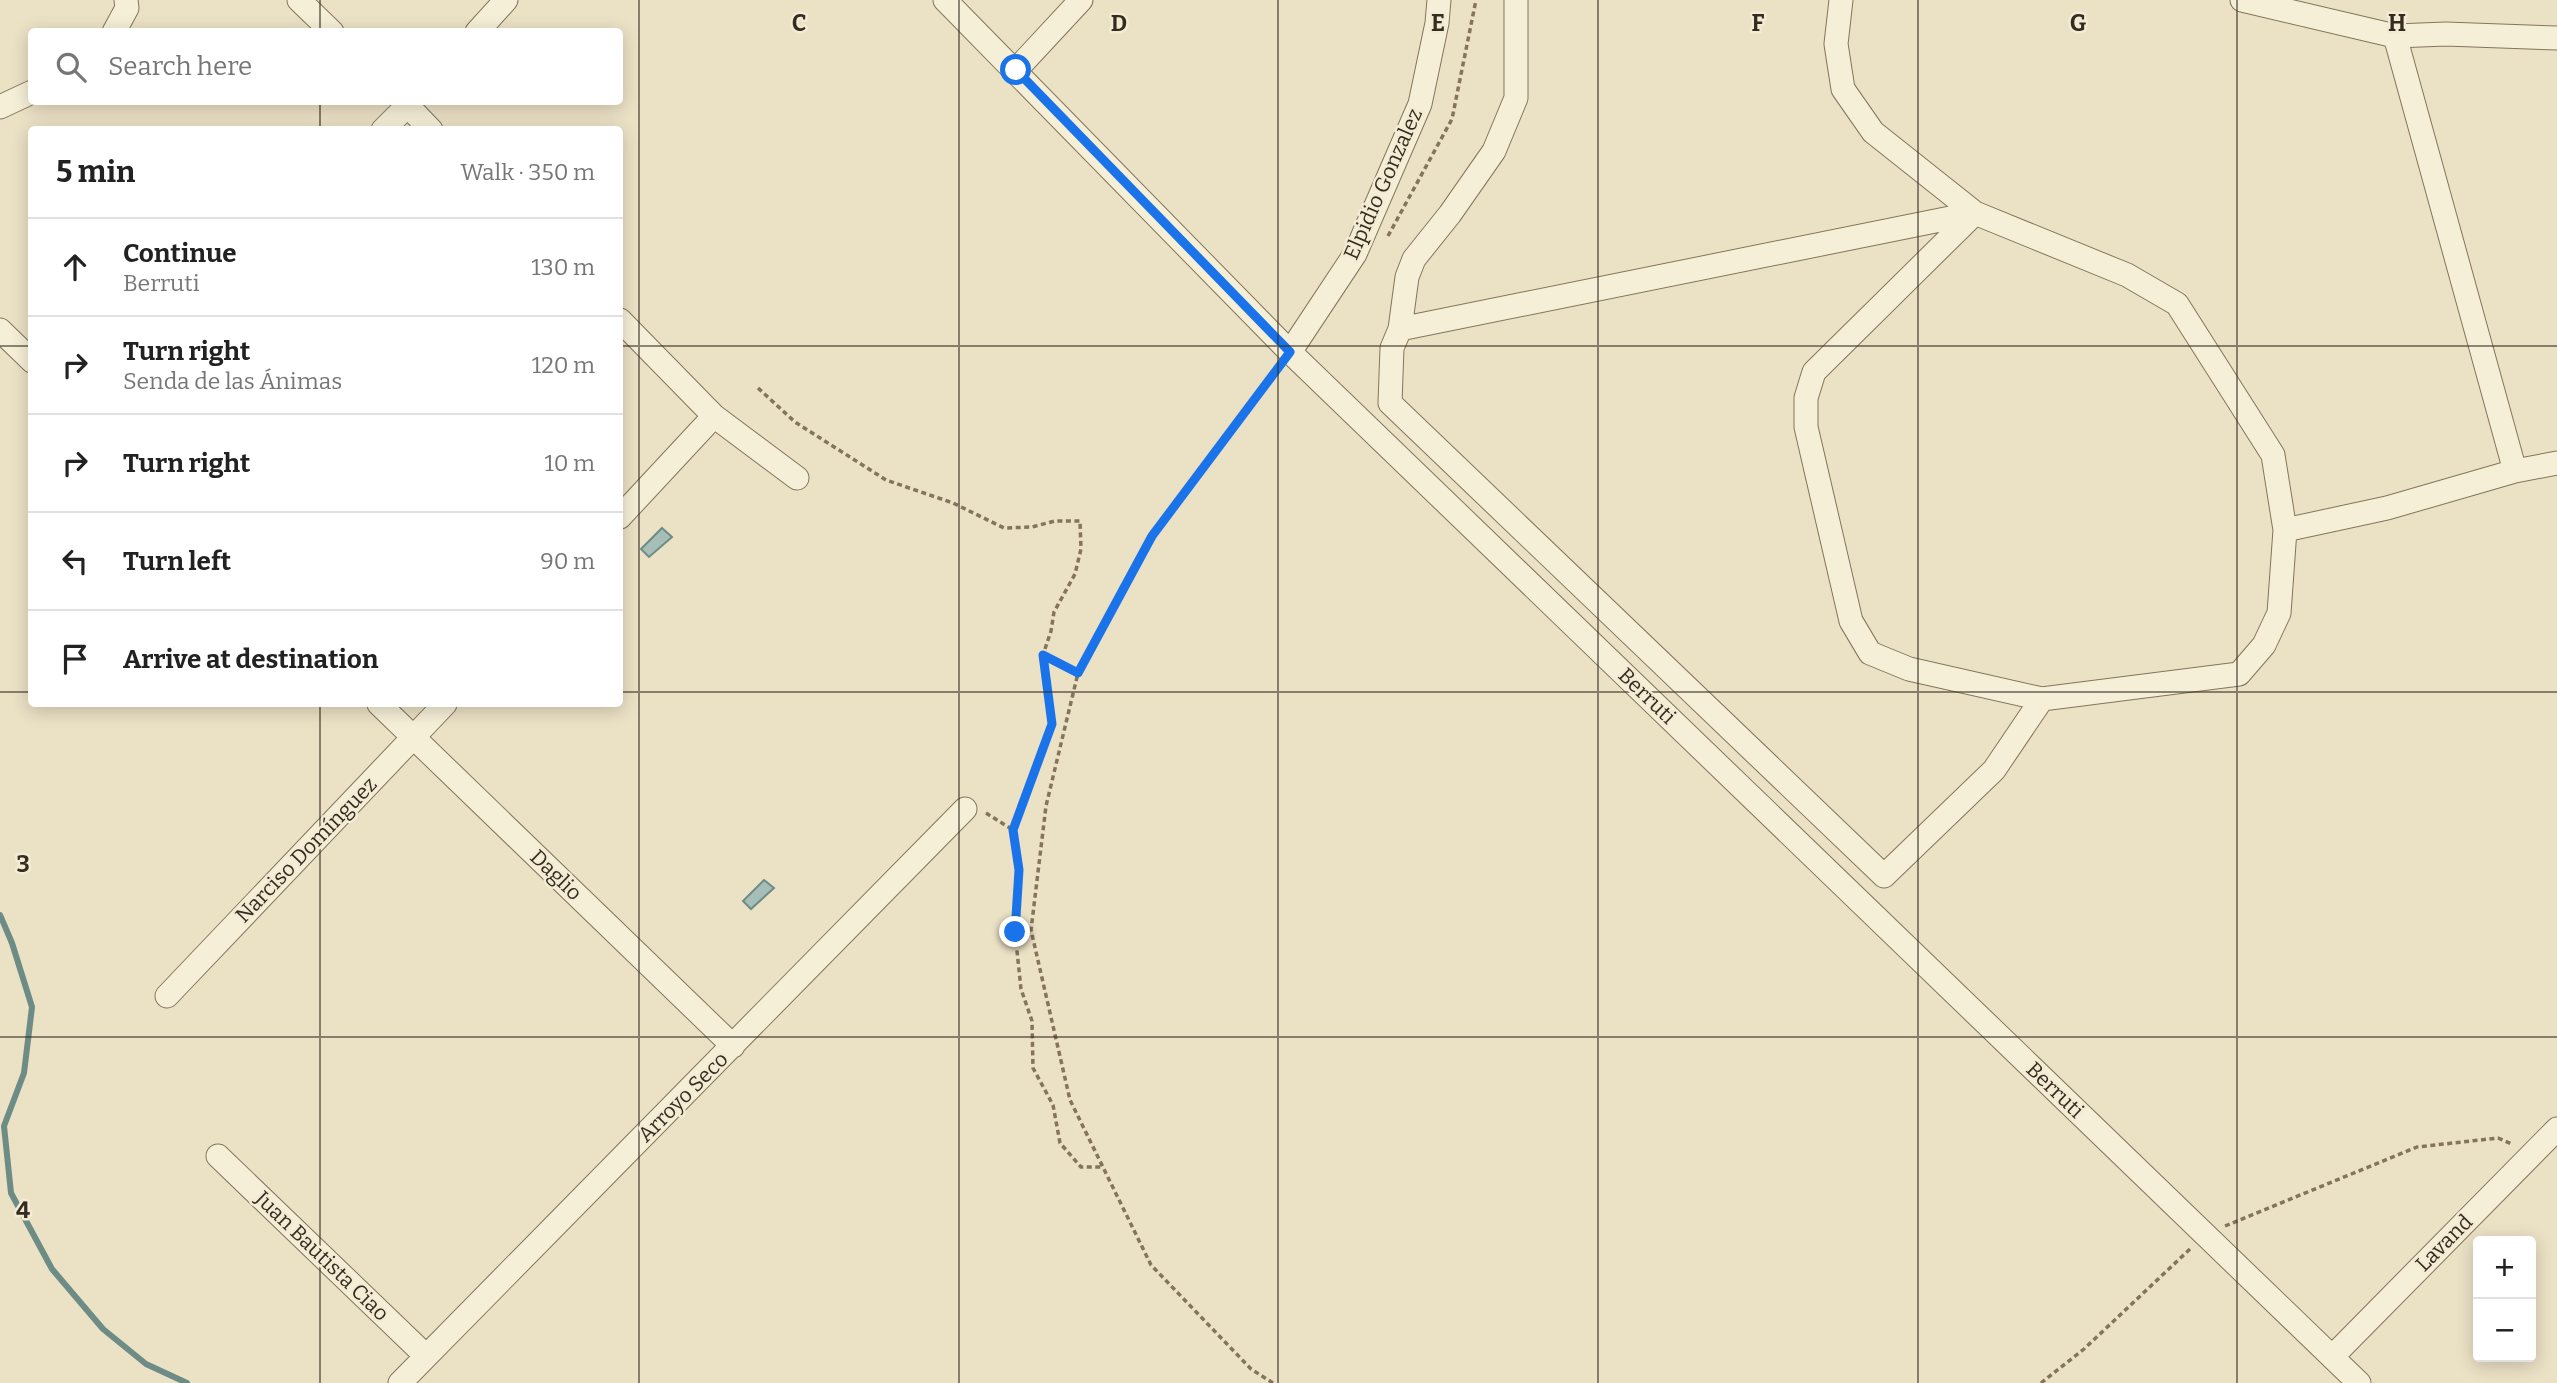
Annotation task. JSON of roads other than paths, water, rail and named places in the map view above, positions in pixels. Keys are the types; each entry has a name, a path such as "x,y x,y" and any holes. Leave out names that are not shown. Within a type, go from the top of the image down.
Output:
{"street":[{"path":"116,28 127,8 126,0"},
{"path":"299,0 328,28"},
{"path":"481,28 506,0"},
{"name":"Berruti","path":"945,0 1290,352 2201,1238 2359,1383"},
{"path":"1016,70 1081,0"},
{"name":"Elpidio Gonzalez","path":"1290,352 1355,254 1420,104 1437,23 1439,0"},
{"path":"1516,0 1516,98 1494,151 1450,214 1413,258 1407,277 1400,329 1392,348 1390,402 1884,876 1994,770 2042,699"},
{"path":"1841,0 1836,44 1843,89 1873,132 1975,213 2127,275 2177,304 2273,455 2285,530 2279,613 2264,645 2239,674 2042,699 1909,669 1870,653 1850,621 1806,427 1806,398 1814,372 1975,213"},
{"path":"2242,0 2395,36 2446,34 2557,38"},
{"path":"2395,36 2515,471"},
{"path":"0,107 28,94"},
{"path":"387,126 405,105"},
{"path":"409,105 428,126"},
{"path":"1400,329 1975,213"},
{"path":"623,323 714,416 797,478"},
{"path":"0,330 28,357"},
{"path":"623,514 714,416"},
{"path":"2285,530 2420,499 2515,471 2557,463"},
{"name":"Daglio","path":"382,707 733,1046"},
{"name":"Narciso Domínguez","path":"167,996 442,707"},
{"name":"Arroyo Seco","path":"400,1383 965,809"},
{"name":"Lavand","path":"2332,1357 2557,1129"},
{"name":"Juan Bautista Ciao","path":"218,1156 426,1356"}],"water":[{"path":"662,528 672,537 649,557 641,549"},
{"path":"764,880 774,888 751,909 743,901"}],"waterway":[{"path":"0,915 12,943 32,1007 24,1073 4,1126 11,1193 52,1269 103,1329 146,1364 187,1383"}]}
